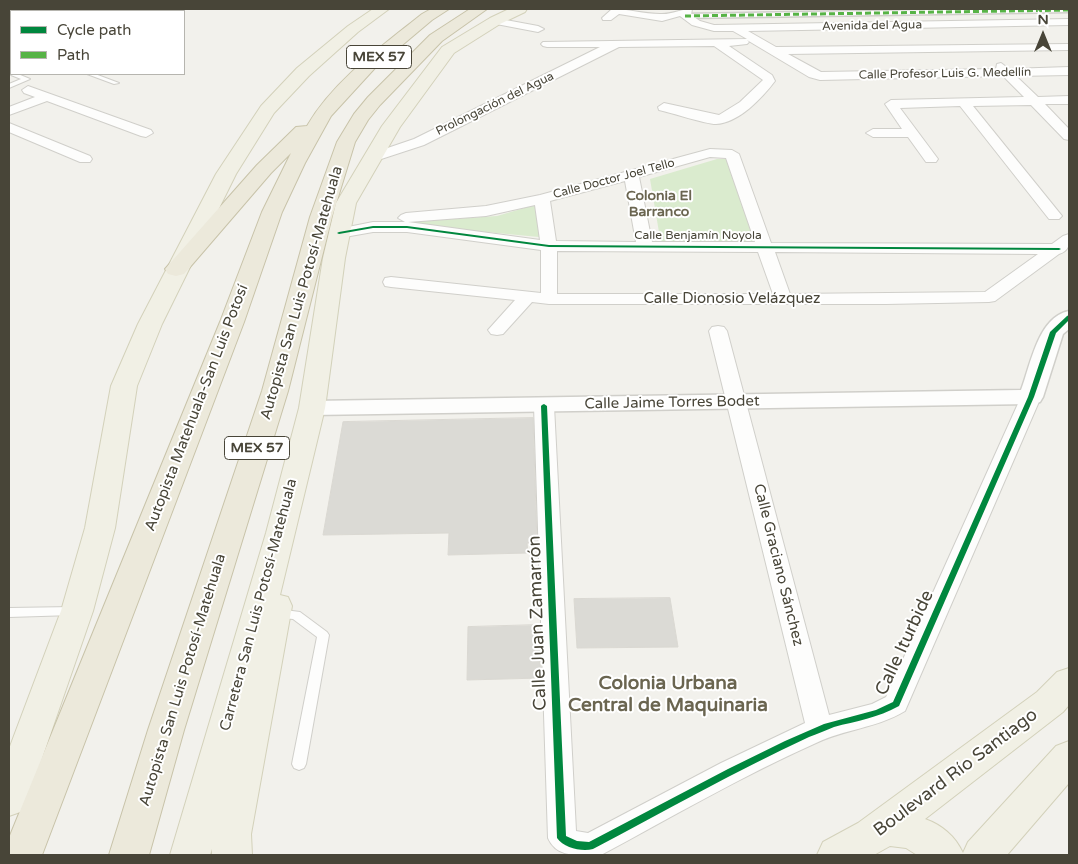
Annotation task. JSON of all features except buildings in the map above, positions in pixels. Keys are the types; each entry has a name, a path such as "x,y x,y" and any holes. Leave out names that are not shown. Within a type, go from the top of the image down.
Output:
{"highway":[{"name":"Autopista Matehuala-San Luis Potosí","path":"22,855 232,322 272,212 295,163 323,114 369,65 430,13 442,9"},
{"name":"Autopista San Luis Potosí-Matehuala","path":"129,855 166,730 276,391 321,217 346,142 355,126 374,101 436,38 480,9"},
{"path":"176,269 264,169 323,114"},
{"path":"339,162 343,218"}],"main road":[{"path":"9,799 77,611 100,528 124,386 150,324 176,269 226,174 267,110 303,72 353,28 382,9"},
{"name":"Carretera San Luis Potosí-Matehuala","path":"189,850 281,534 312,408 343,218 372,158 391,126 448,50 520,9"},
{"path":"232,855 231,834 276,614 281,534"},
{"path":"9,754 59,664"},
{"name":"Boulevard Río Santiago","path":"837,855 874,840 1050,702 1069,682"},
{"path":"982,855 1069,758"},
{"path":"874,840 895,828 910,830 937,846 944,855"}],"street":[{"path":"662,18 617,10 607,18 639,25 686,12 1069,10"},
{"path":"945,10 1069,136"},
{"name":"Avenida del Agua","path":"686,12 696,23 714,28 737,29 1069,22"},
{"path":"495,22 538,29"},
{"path":"737,29 755,42 774,51 1069,47"},
{"path":"664,107 716,120 724,119 748,102 769,81 768,78 716,42"},
{"path":"547,44 755,42"},
{"name":"Prolongación del Agua","path":"372,158 418,142 615,44"},
{"name":"Calle Profesor Luis G. Medellín","path":"774,51 813,74 820,76 1069,71"},
{"path":"28,90 146,133"},
{"path":"9,111 47,97"},
{"path":"931,159 892,104 1069,100"},
{"path":"963,102 1054,216"},
{"path":"9,127 85,158"},
{"path":"873,133 913,133"},
{"name":"Calle Doctor Joel Tello","path":"343,218 371,219 437,216 486,211 542,199 710,153 732,154 783,299"},
{"path":"631,174 645,247"},
{"path":"542,199 548,246 549,299"},
{"name":"Calle Benjamín Noyola","path":"343,218 373,227 407,227 548,246 765,248 1064,244"},
{"name":"Calle Dionosio Velázquez","path":"391,282 549,299 989,297 1064,244"},
{"path":"497,330 528,297"},
{"name":"Calle Iturbide","path":"562,838 576,846 590,846 819,728 886,711 896,704 1031,397 1053,332 1069,317"},
{"name":"Calle Graciano Sánchez","path":"718,331 819,728"},
{"name":"Calle Jaime Torres Bodet","path":"312,408 544,406 1031,397"},
{"name":"Calle Juan Zamarrón","path":"544,406 562,838"}],"lane":[{"path":"9,86 27,79 16,75"},
{"path":"93,75 116,83"},
{"path":"9,613 77,611"},
{"path":"276,614 296,615 323,635 299,764"}],"green space":[{"path":"717,159 729,159 754,243 661,244 650,179"},
{"path":"538,204 539,237 422,226 406,222 497,216"}],"marked path":[{"path":"685,16 1069,10"}],"cycle path":[{"path":"339,233 373,227 407,227 549,246 1059,249"},
{"path":"544,406 562,838 576,845 590,846 788,743 827,726 877,713 896,704 1031,397 1053,332 1069,317"}],"district":[{"name":"Colonia El Barranco","path":"659,204"},
{"name":"Colonia Urbana Central de Maquinaria","path":"668,695"}]}
